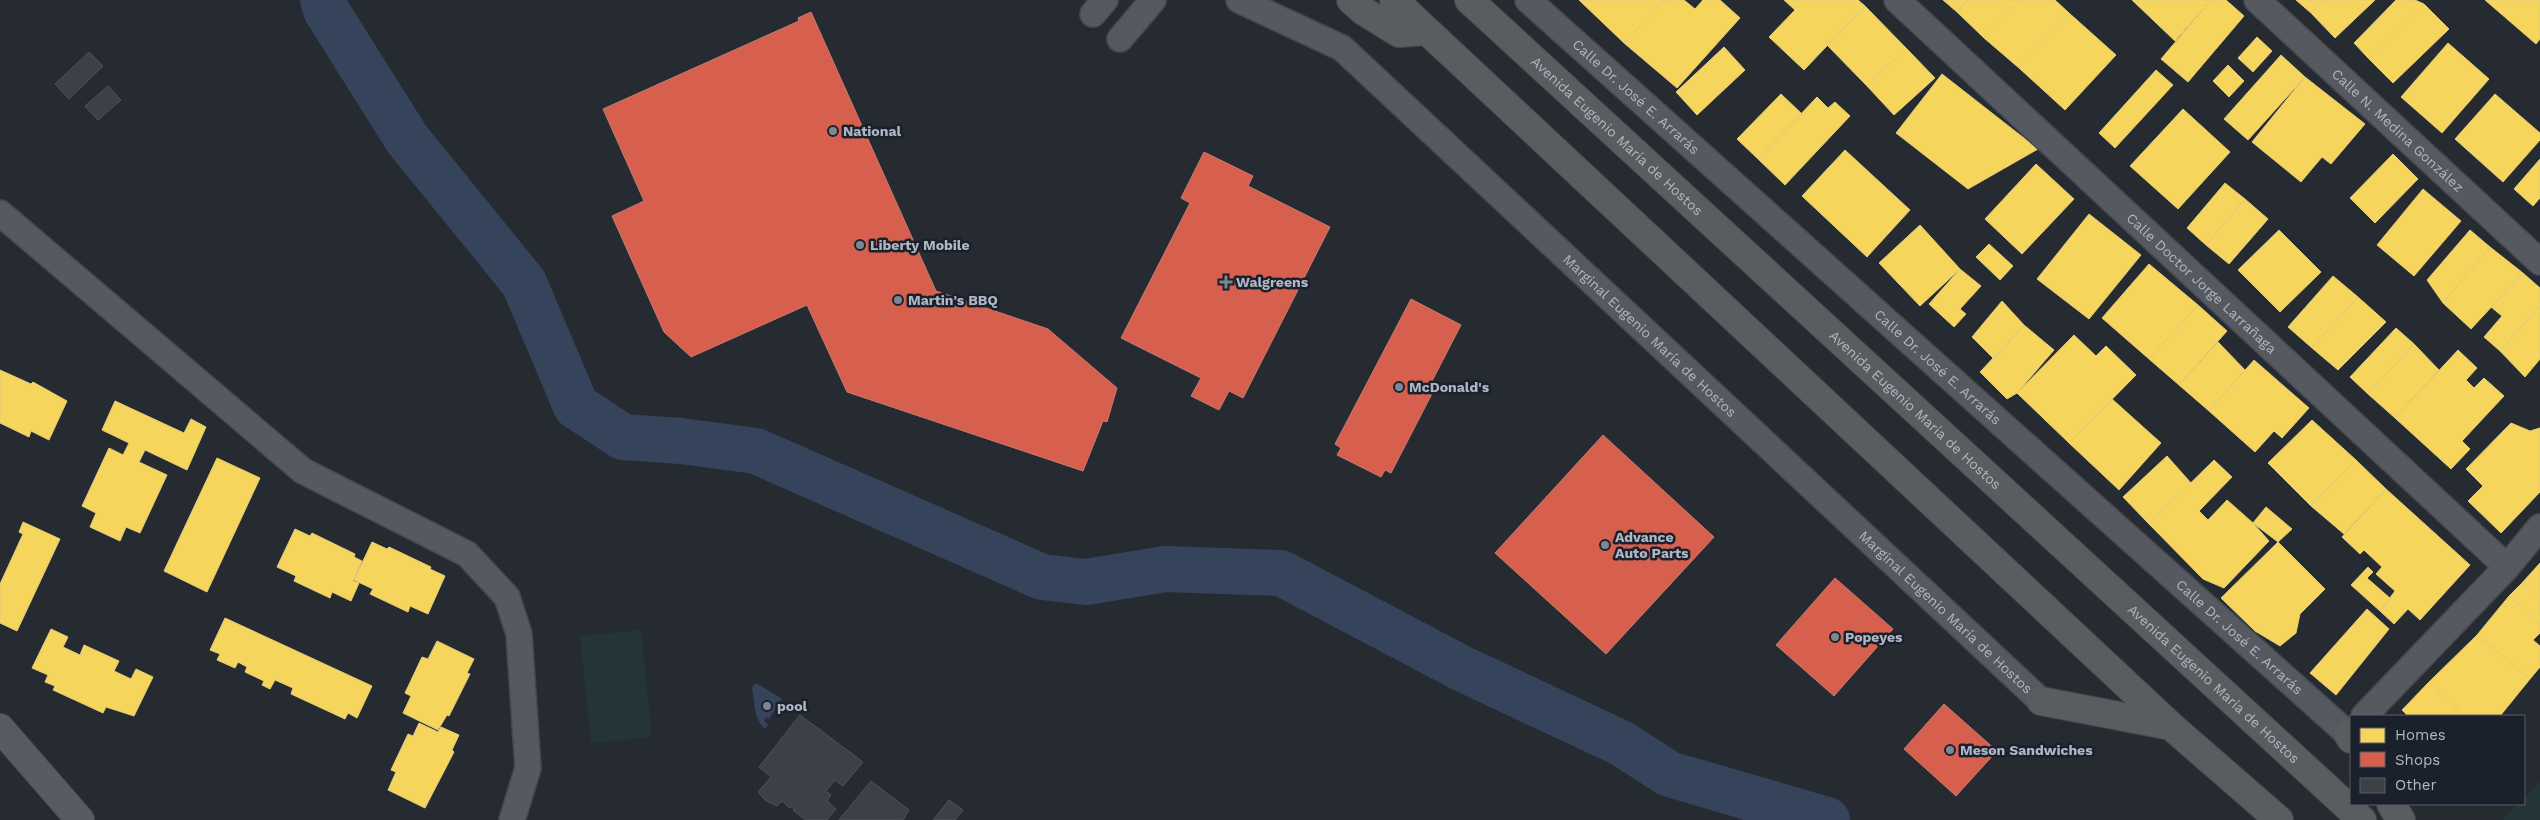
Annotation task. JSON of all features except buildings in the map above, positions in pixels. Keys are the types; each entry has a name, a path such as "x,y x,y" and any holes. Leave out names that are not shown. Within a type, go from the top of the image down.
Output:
{"highway":[{"path":"1351,0 1362,10 1399,33 1426,31"},
{"path":"1394,0 2171,726 2279,820"},
{"name":"Avenida Eugenio María de Hostos","path":"1469,0 2219,691 2362,820"},
{"path":"2041,700 2171,726"},
{"path":"2392,805 2400,820"}],"main road":[{"path":"0,728 80,820"}],"street":[{"path":"1120,39 1153,0"},
{"name":"Marginal Eugenio María de Hostos","path":"1239,0 1342,48 2041,700"},
{"name":"Calle Dr. José E. Arrarás","path":"1528,0 2350,726"},
{"name":"Calle Doctor Jorge Larrañaga","path":"1897,0 2507,567"},
{"name":"Calle N. Medina González","path":"2257,0 2540,262"},
{"path":"0,213 303,472 467,554 507,597 519,634 528,768 512,820"},
{"path":"2368,715 2507,567 2540,527"}],"shaded area":[{"path":"641,630 652,737 591,743 580,636"},
{"path":"2540,782 2540,820 2503,820 2518,805 2525,805 2525,798"}],"water":[{"name":"pool","path":"754,684 758,684 782,699 769,719 766,717 764,720 768,725 765,729 756,715 752,688"}],"waterway":[{"path":"323,0 326,10 407,139 524,283 576,406 623,437 681,441 756,451 1042,577 1086,582 1165,569 1281,573 1463,669 1621,743 1669,774 1827,820"}],"place":[{"name":"National","path":"833,131"},
{"name":"Liberty Mobile","path":"860,245"},
{"name":"Walgreens","path":"1226,282"},
{"name":"Martin's BBQ","path":"898,300"},
{"name":"McDonald's","path":"1399,387"},
{"name":"Advance Auto Parts","path":"1605,545"},
{"name":"Popeyes","path":"1835,637"},
{"name":"pool","path":"767,706"},
{"name":"Meson Sandwiches","path":"1950,750"}]}
